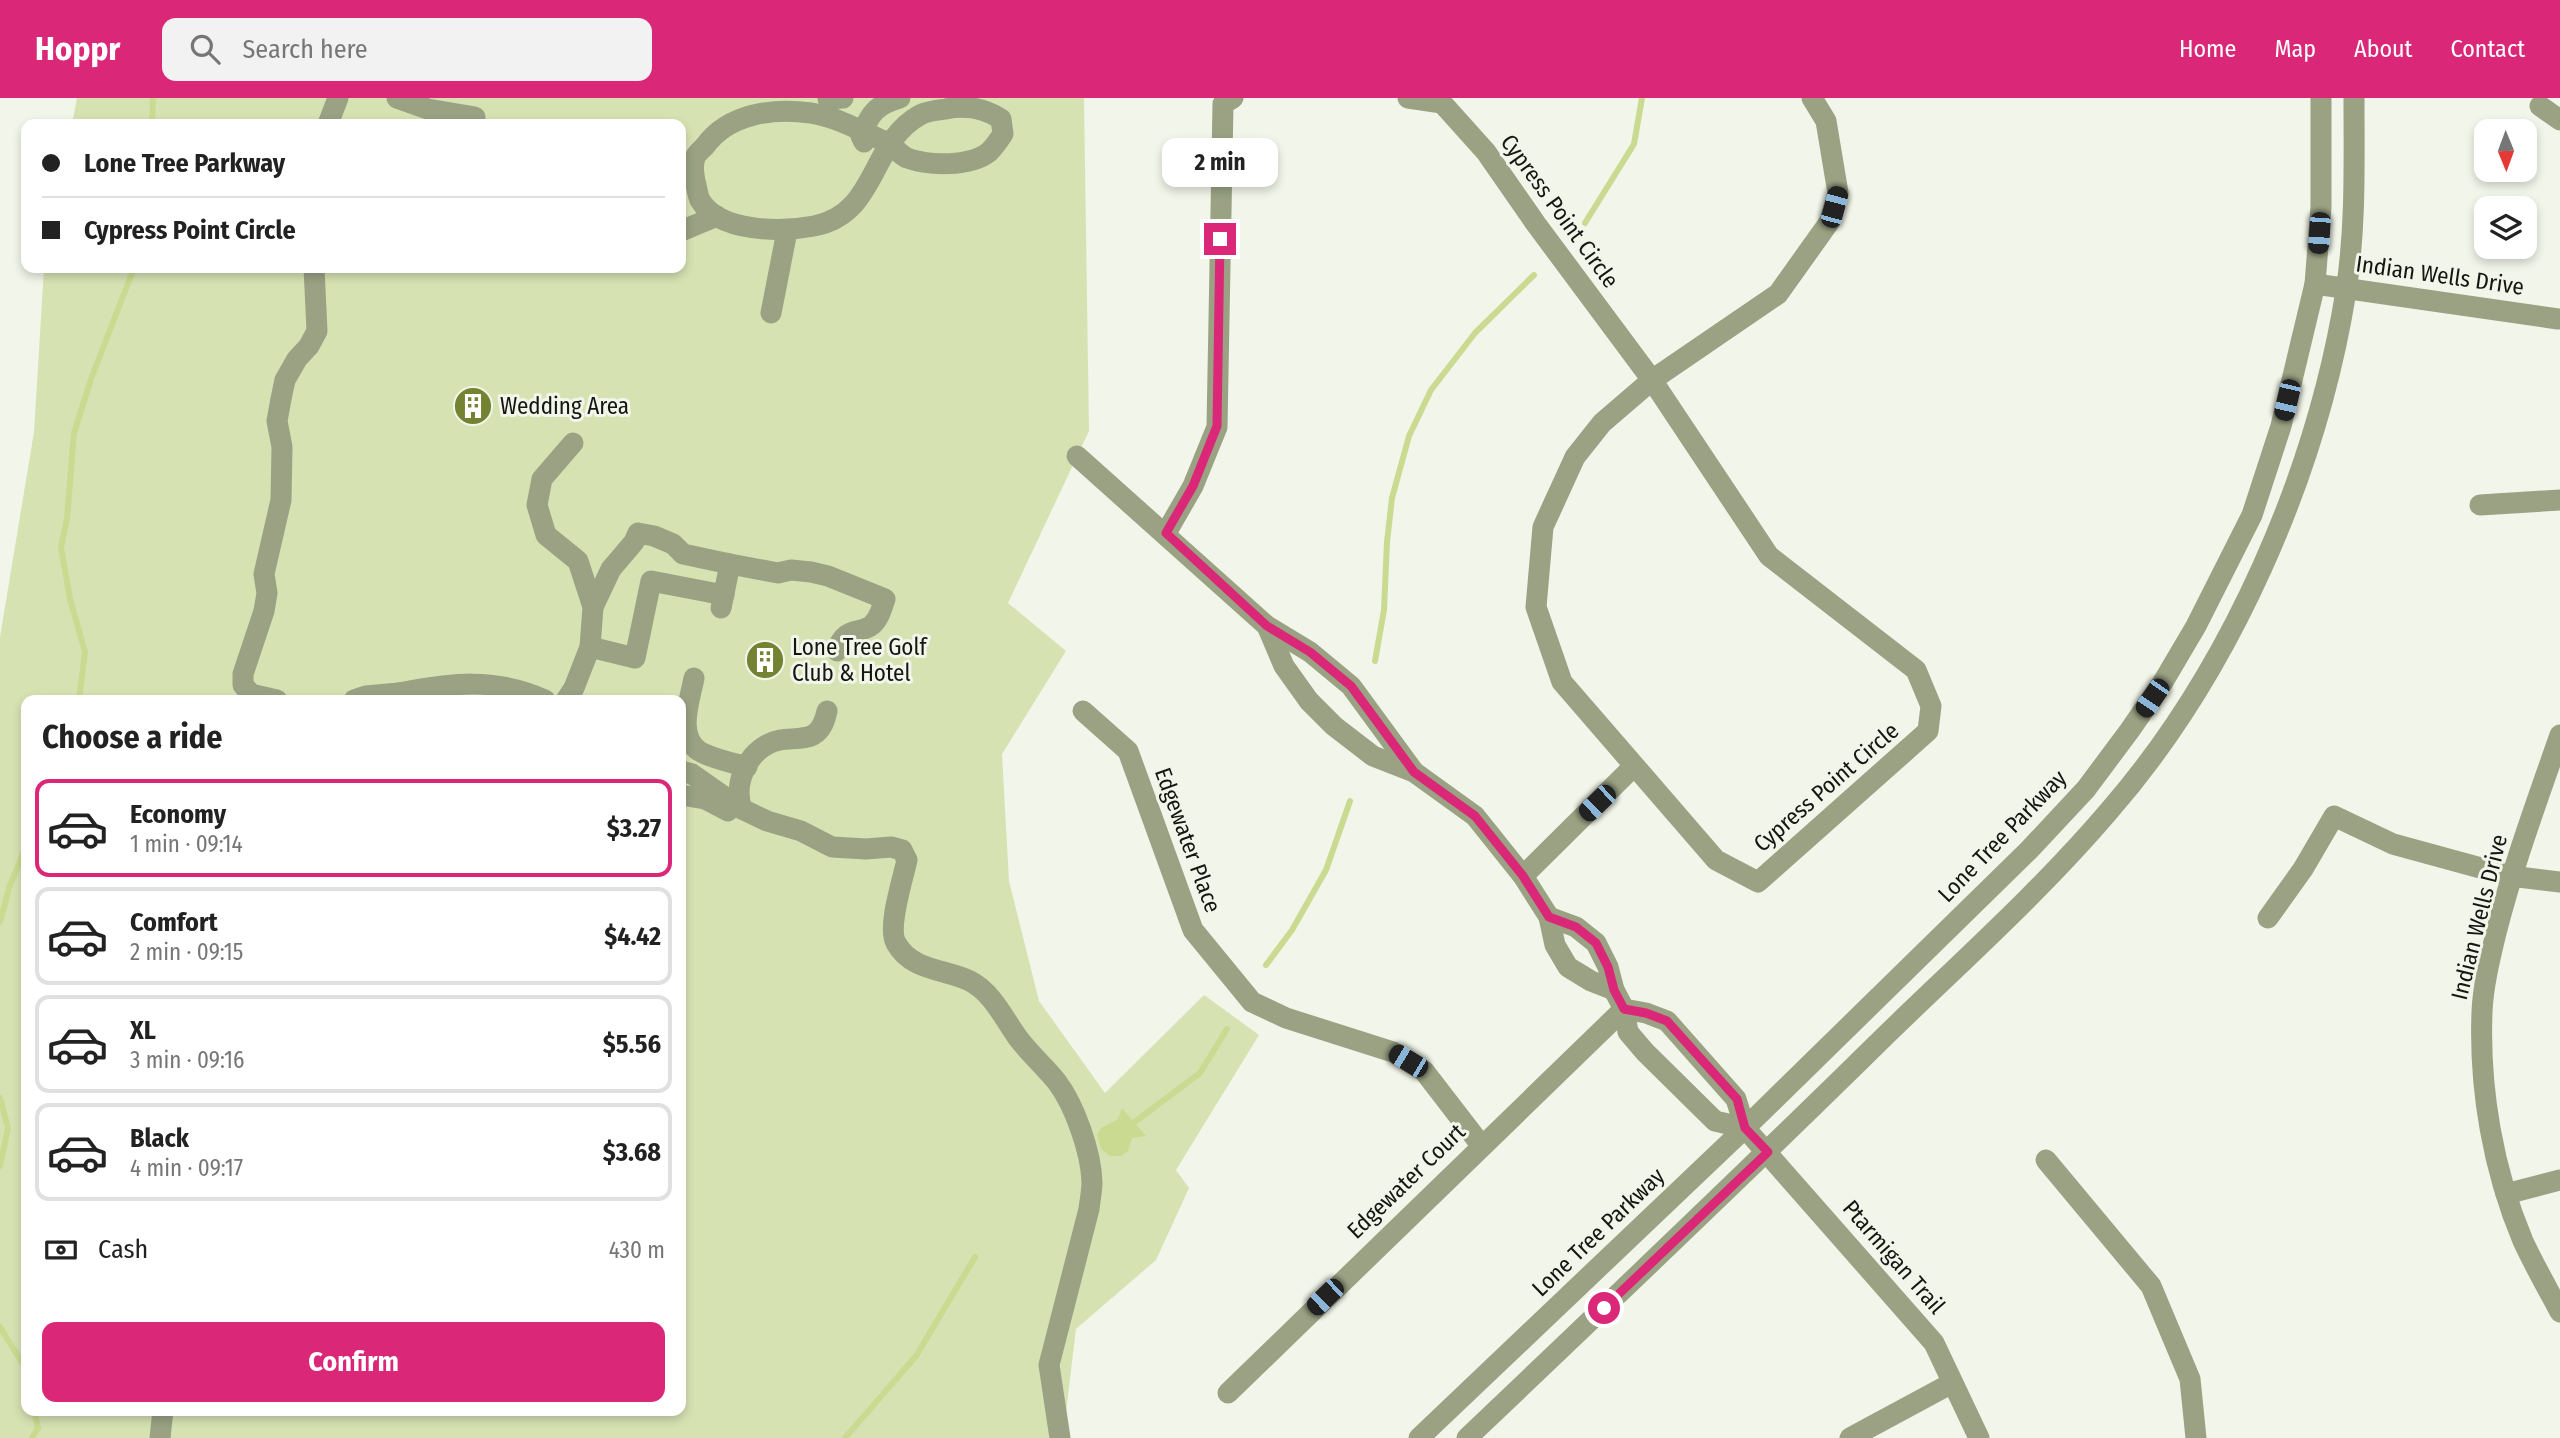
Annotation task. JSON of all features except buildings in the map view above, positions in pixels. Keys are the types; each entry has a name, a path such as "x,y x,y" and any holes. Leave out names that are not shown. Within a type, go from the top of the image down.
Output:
{"street":[{"path":"330,119 338,98"},
{"path":"397,98 428,109 475,117"},
{"path":"828,99 843,98"},
{"path":"1166,533 1193,486 1217,426 1223,104 1233,98"},
{"name":"Cypress Point Circle","path":"1408,98 1442,103 1486,152 1652,380 1769,556 1916,670 1931,706 1928,731 1758,881 1716,860 1562,682 1536,607 1543,527 1575,457 1602,423 1652,380"},
{"path":"1652,380 1779,294 1830,222 1838,193 1826,121 1812,98"},
{"name":"Lone Tree Parkway","path":"1419,1438 1745,1128 2029,850 2086,789 2157,692 2196,626 2252,515 2281,426 2315,284 2321,207 2321,98"},
{"path":"1467,1438 1768,1152 2061,863 2111,810 2157,750 2191,699 2225,642 2281,526 2313,436 2332,364 2346,288 2354,209 2354,98"},
{"path":"873,171 870,154 861,136 867,118 886,100"},
{"path":"2540,106 2560,120"},
{"path":"890,144 814,113 780,111 750,115 730,123 712,136 694,159 695,180 701,201 717,216 743,226 787,231 825,224 851,208 866,191 873,171 890,144 906,125 921,114 970,107 989,111 1001,119 1003,134 990,151 975,160 921,161 905,157 890,144"},
{"path":"686,230 717,216"},
{"path":"771,313 787,231"},
{"path":"255,695 243,685 243,674 264,611 267,593 264,574 281,500 282,447 277,421 285,380 317,331 314,273"},
{"name":"Indian Wells Drive","path":"2315,284 2559,320"},
{"path":"573,443 542,478 537,505 546,535 578,561 593,607"},
{"path":"1077,456 1267,626 1310,652 1351,686 1414,772"},
{"path":"2480,505 2560,500"},
{"path":"569,695 590,647 593,607 611,569 634,542 638,533 673,544 683,554 779,573 791,570 811,572 885,599 878,617 870,626 855,629 840,641 837,651"},
{"path":"590,647 635,658 651,581 722,601 730,564"},
{"path":"1267,626 1284,666 1309,701 1334,726 1373,756 1414,772 1475,816 1523,876 1549,917 1555,945 1569,967 1619,1000 1667,1021 1737,1099 1745,1128 1715,1121 1645,1052 1628,1031 1619,1000 1608,967 1596,943 1576,927 1549,917"},
{"path":"686,716 694,678"},
{"path":"399,695 468,682 496,684 534,695"},
{"path":"742,809 738,786 741,774 760,750 769,744 814,734 824,723 827,711"},
{"name":"Edgewater Place","path":"1083,711 1128,751 1193,930 1252,1002 1286,1018 1393,1052 1424,1071 1481,1145"},
{"path":"686,726 688,747 747,767"},
{"name":"Indian Wells Drive","path":"2560,736 2510,876 2482,1009 2483,1077 2493,1142 2506,1194 2524,1242 2560,1312"},
{"path":"1523,876 1633,767"},
{"path":"686,772 742,809 835,847 902,850 907,860 892,929 895,943 908,957 928,968 970,981 982,990 995,1003 1030,1053 1056,1081 1069,1100 1092,1182 1089,1209 1049,1365 1060,1438"},
{"path":"686,796 705,799 740,817 825,852 832,854 835,847"},
{"path":"2268,918 2303,869 2334,816 2393,844 2510,876 2560,882"},
{"name":"Edgewater Court","path":"1227,1392 1481,1145 1619,1000"},
{"name":"Ptarmigan Trail","path":"1745,1128 1934,1343 1979,1438"},
{"path":"2046,1160 2151,1286 2190,1379 2196,1438"},
{"path":"2506,1194 2560,1181"},
{"path":"1850,1438 1952,1383"},
{"path":"160,1438 162,1416"}],"shaded area":[{"path":"77,98 1084,98 1089,431 1008,603 1066,651 1002,754 1009,881 1039,1001 1105,1093 1204,995 1259,1035 1176,1170 1189,1188 1156,1260 1076,1329 1064,1429 1066,1438 0,1438 0,637 34,432 44,273 686,273 686,119 73,119"},
{"path":"1122,1108 1146,1136 1132,1138 1128,1151 1121,1156 1110,1156 1101,1149 1097,1135 1101,1128 1118,1119"}],"waterway":[{"path":"152,119 153,98"},
{"path":"1585,223 1634,144 1642,98"},
{"path":"80,695 85,652 70,599 61,547 67,519 74,433 91,379 132,273"},
{"path":"1375,661 1384,610 1392,498 1409,436 1431,390 1475,333 1534,275"},
{"path":"1266,965 1292,930 1326,870 1350,801"},
{"path":"0,922 10,885 21,859"},
{"path":"1128,1127 1200,1073 1227,1029"},
{"path":"0,1098 8,1128 0,1166"},
{"path":"845,1438 916,1356 975,1257"},
{"path":"0,1327 21,1361"},
{"path":"32,1438 38,1428 35,1416"}],"place":[{"name":"Wedding Area","path":"473,406"},
{"name":"Lone Tree Golf Club & Hotel","path":"765,660"}],"route":[{"path":"1220,239 1217,426 1193,486 1166,533 1267,626 1310,652 1351,686 1414,772 1475,816 1523,876 1549,917 1576,927 1596,943 1624,1009 1667,1021 1737,1099 1745,1128 1768,1152 1604,1308"}]}
